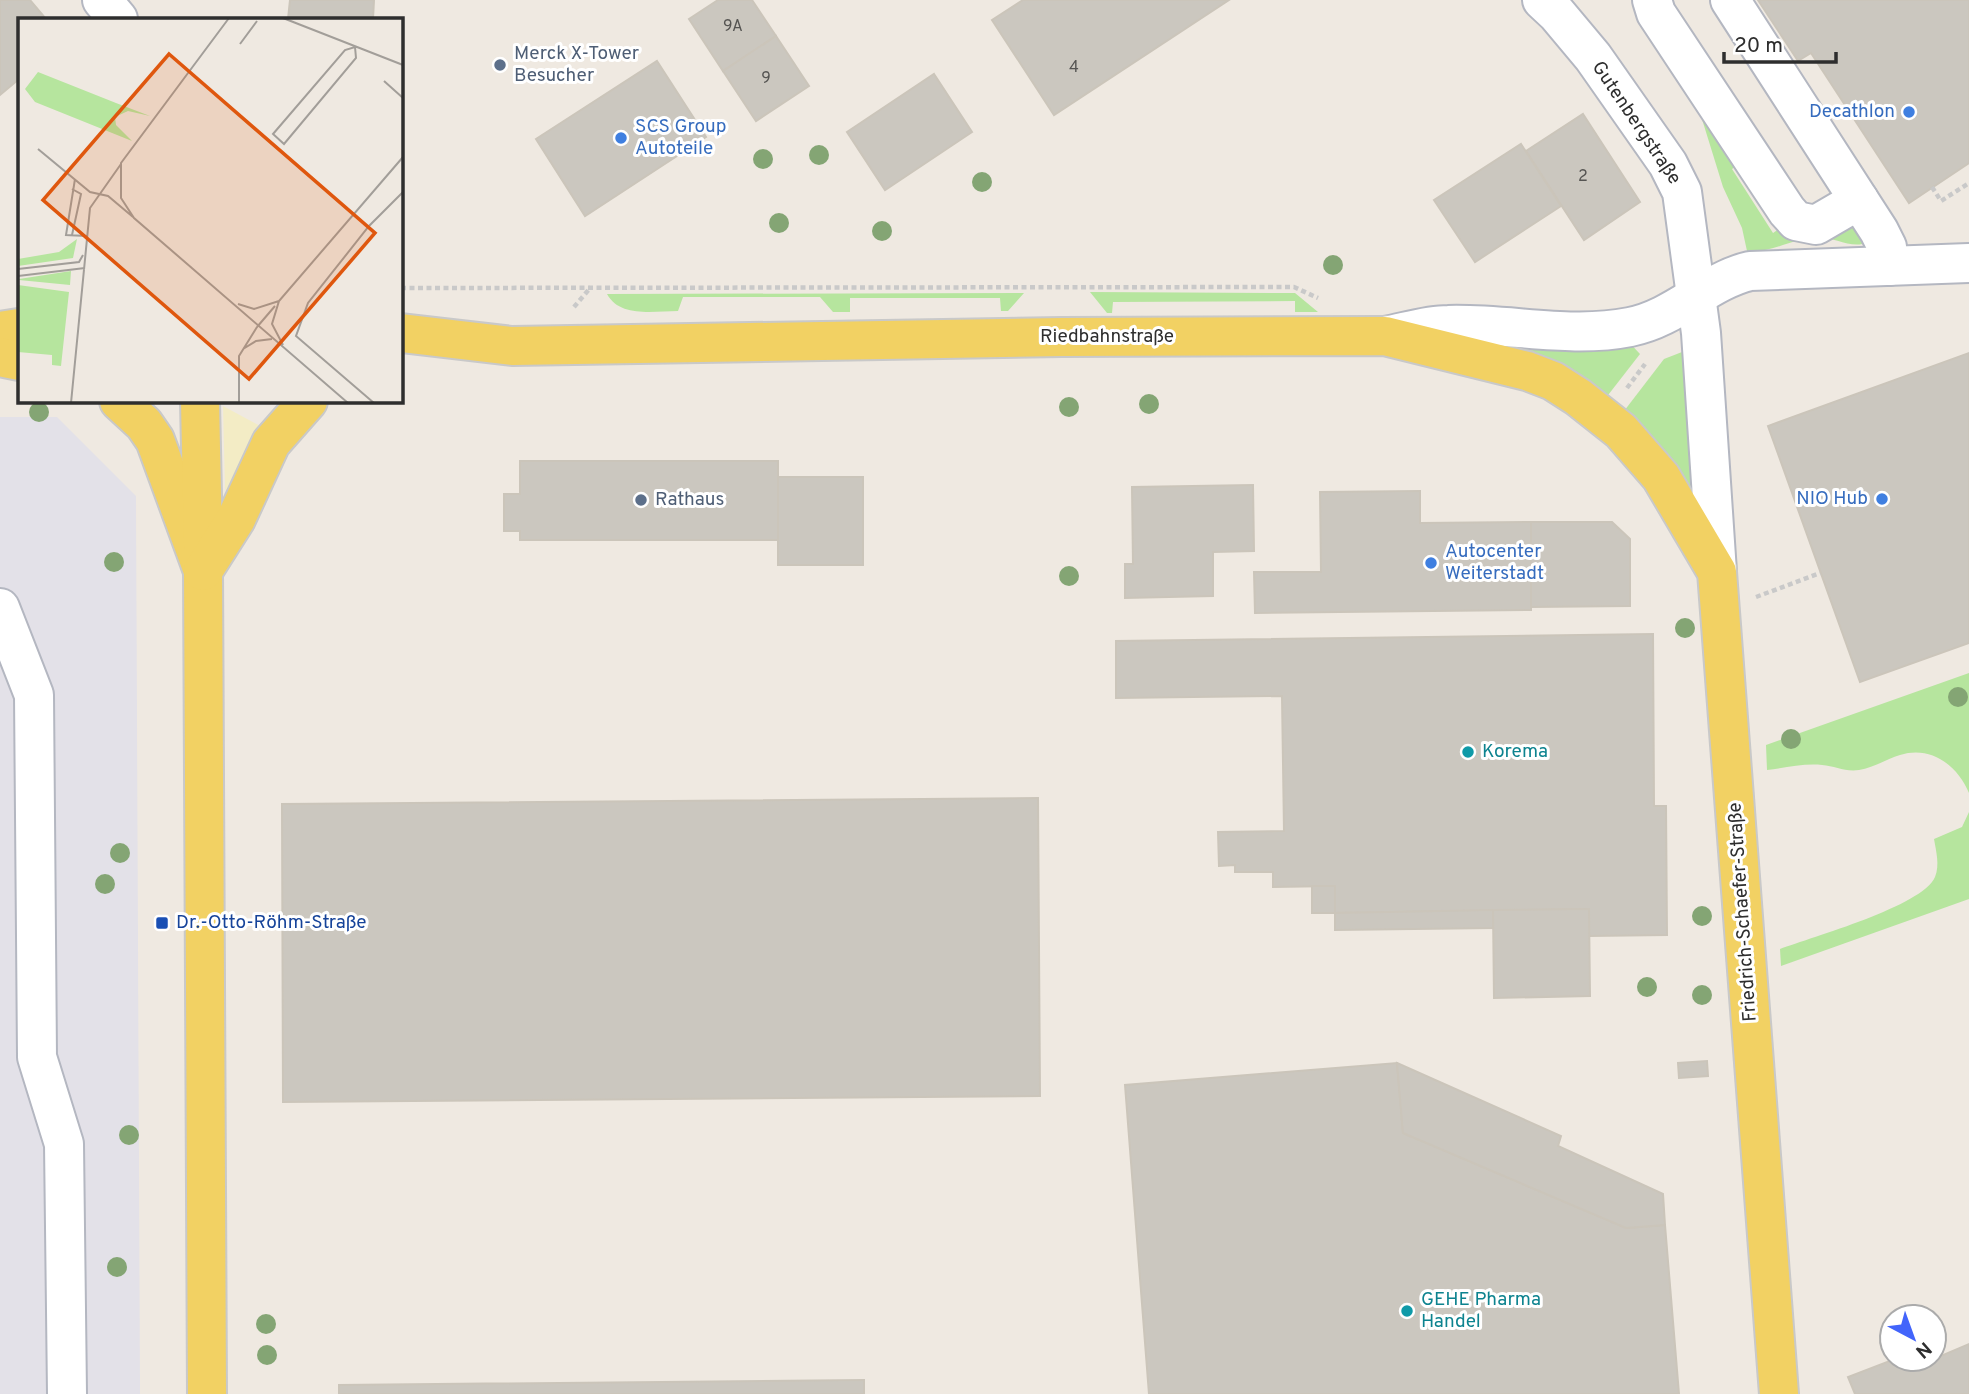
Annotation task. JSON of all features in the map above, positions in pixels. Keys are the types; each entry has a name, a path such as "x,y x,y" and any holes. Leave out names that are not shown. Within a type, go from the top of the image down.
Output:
{"main road":[{"path":"0,331 18,328"},
{"name":"Riedbahnstraße","path":"402,333 512,346 1062,337 1385,336 1527,371 1553,381 1605,416 1661,477 1717,572"},
{"path":"402,358 512,346"},
{"path":"0,357 18,361"},
{"path":"120,402 144,424 155,440 203,571"},
{"path":"200,402 204,466 207,1394"},
{"path":"203,571 236,519 271,443 306,402"},
{"name":"Friedrich-Schaefer-Straße","path":"1717,572 1779,1394"}],"street":[{"path":"102,0 117,18"},
{"path":"1652,0 1656,13 1787,211 1797,221 1816,225 1859,200"},
{"path":"1730,0 1859,200 1887,247 1889,266"},
{"name":"Gutenbergstraße","path":"1557,4 1676,177 1686,207 1698,298 1708,431"},
{"path":"1385,336 1446,324 1574,333 1601,331 1652,321 1698,298 1728,278 1750,271 1969,263"},
{"name":"Friedrich-Schaefer-Straße","path":"1708,431 1717,572"},
{"path":"0,608 34,695 37,1057 64,1144 67,1394"}],"path":[{"path":"1932,187 1941,201 1969,183"},
{"path":"402,288 1294,287 1321,300"},
{"path":"1605,416 1650,358"},
{"path":"1720,610 1820,573"}],"shaded area":[{"path":"0,417 57,417 136,496 140,1394 0,1394"}],"green space":[{"path":"1697,103 1744,161 1732,169 1773,233 1785,225 1850,215 1867,242 1856,245 1818,237 1766,250 1747,251 1742,228 1723,187"},
{"path":"1090,292 1295,293 1318,312 1295,312 1295,301 1113,302 1112,313 1107,313"},
{"path":"1024,293 1008,311 1001,311 1000,298 850,298 850,312 833,312 820,297 683,297 678,311 638,312 620,307 607,294"},
{"path":"1625,338 1640,354 1605,399 1520,351 1520,346"},
{"path":"1682,352 1695,489 1692,493 1621,415 1664,359"},
{"path":"1969,673 1969,793 1951,766 1922,753 1900,755 1859,770 1802,765 1767,770 1766,745"},
{"path":"1969,812 1969,899 1781,966 1780,949 1889,909 1926,888 1935,877 1937,868 1934,839 1962,827"}],"sand":[{"path":"223,406 264,428 227,493 225,489"}],"building":[{"path":"0,0 30,0 45,18 18,18 18,80 0,95"},
{"path":"290,0 374,0 373,18 288,18"},
{"path":"718,0 752,0 776,36 723,71 689,19"},
{"path":"1023,0 1229,0 1054,115 992,20"},
{"name":"Decathlon","path":"1758,0 1969,0 1969,163 1909,203 1811,53 1798,61"},
{"path":"776,36 809,86 756,121 723,71"},
{"name":"SCS Group Autoteile","path":"657,61 706,137 585,216 536,139"},
{"path":"934,74 972,132 885,190 847,132"},
{"path":"1583,114 1640,202 1584,240 1526,151"},
{"path":"1521,144 1561,206 1475,262 1434,200"},
{"name":"NIO Hub","path":"1969,353 1969,643 1860,682 1768,426"},
{"name":"Rathaus","path":"520,461 778,461 778,540 520,540 520,531 504,531 504,494 520,494"},
{"path":"778,477 863,477 863,565 778,565"},
{"path":"1253,485 1254,551 1213,552 1213,596 1125,598 1125,564 1133,564 1132,487"},
{"path":"1420,491 1420,523 1531,522 1531,610 1255,613 1254,572 1321,572 1320,492"},
{"path":"1531,522 1612,522 1630,539 1630,606 1531,607"},
{"name":"Korema","path":"1653,634 1654,806 1666,806 1667,935 1589,936 1589,909 1335,913 1335,886 1273,887 1273,872 1235,872 1235,865 1219,866 1218,832 1284,831 1282,696 1116,698 1116,641"},
{"path":"1038,798 1040,1096 283,1102 282,804"},
{"path":"1312,886 1335,886 1335,913 1312,913"},
{"path":"1589,909 1590,996 1494,998 1493,910"},
{"path":"1493,910 1493,928 1335,930 1335,913"},
{"path":"1707,1061 1708,1076 1679,1078 1678,1063"},
{"name":"GEHE Pharma Handel","path":"1397,1063 1403,1133 1626,1228 1665,1225 1679,1394 1149,1394 1125,1085"},
{"path":"1397,1063 1561,1136 1558,1146 1663,1194 1665,1225 1626,1228 1403,1133"},
{"path":"1969,1344 1969,1394 1855,1394 1848,1377 1878,1366 1878,1373 1948,1373 1948,1353"},
{"path":"864,1380 864,1394 339,1394 339,1385"}],"place":[{"name":"Merck X-Tower Besucher","path":"500,65"},
{"name":"Decathlon","path":"1909,112"},
{"name":"SCS Group Autoteile","path":"621,138"},
{"name":"NIO Hub","path":"1882,499"},
{"name":"Rathaus","path":"641,500"},
{"name":"Autocenter Weiterstadt","path":"1431,563"},
{"name":"Korema","path":"1468,752"},
{"name":"Dr.-Otto-Röhm-Straße","path":"162,923"},
{"name":"GEHE Pharma Handel","path":"1407,1311"}]}
